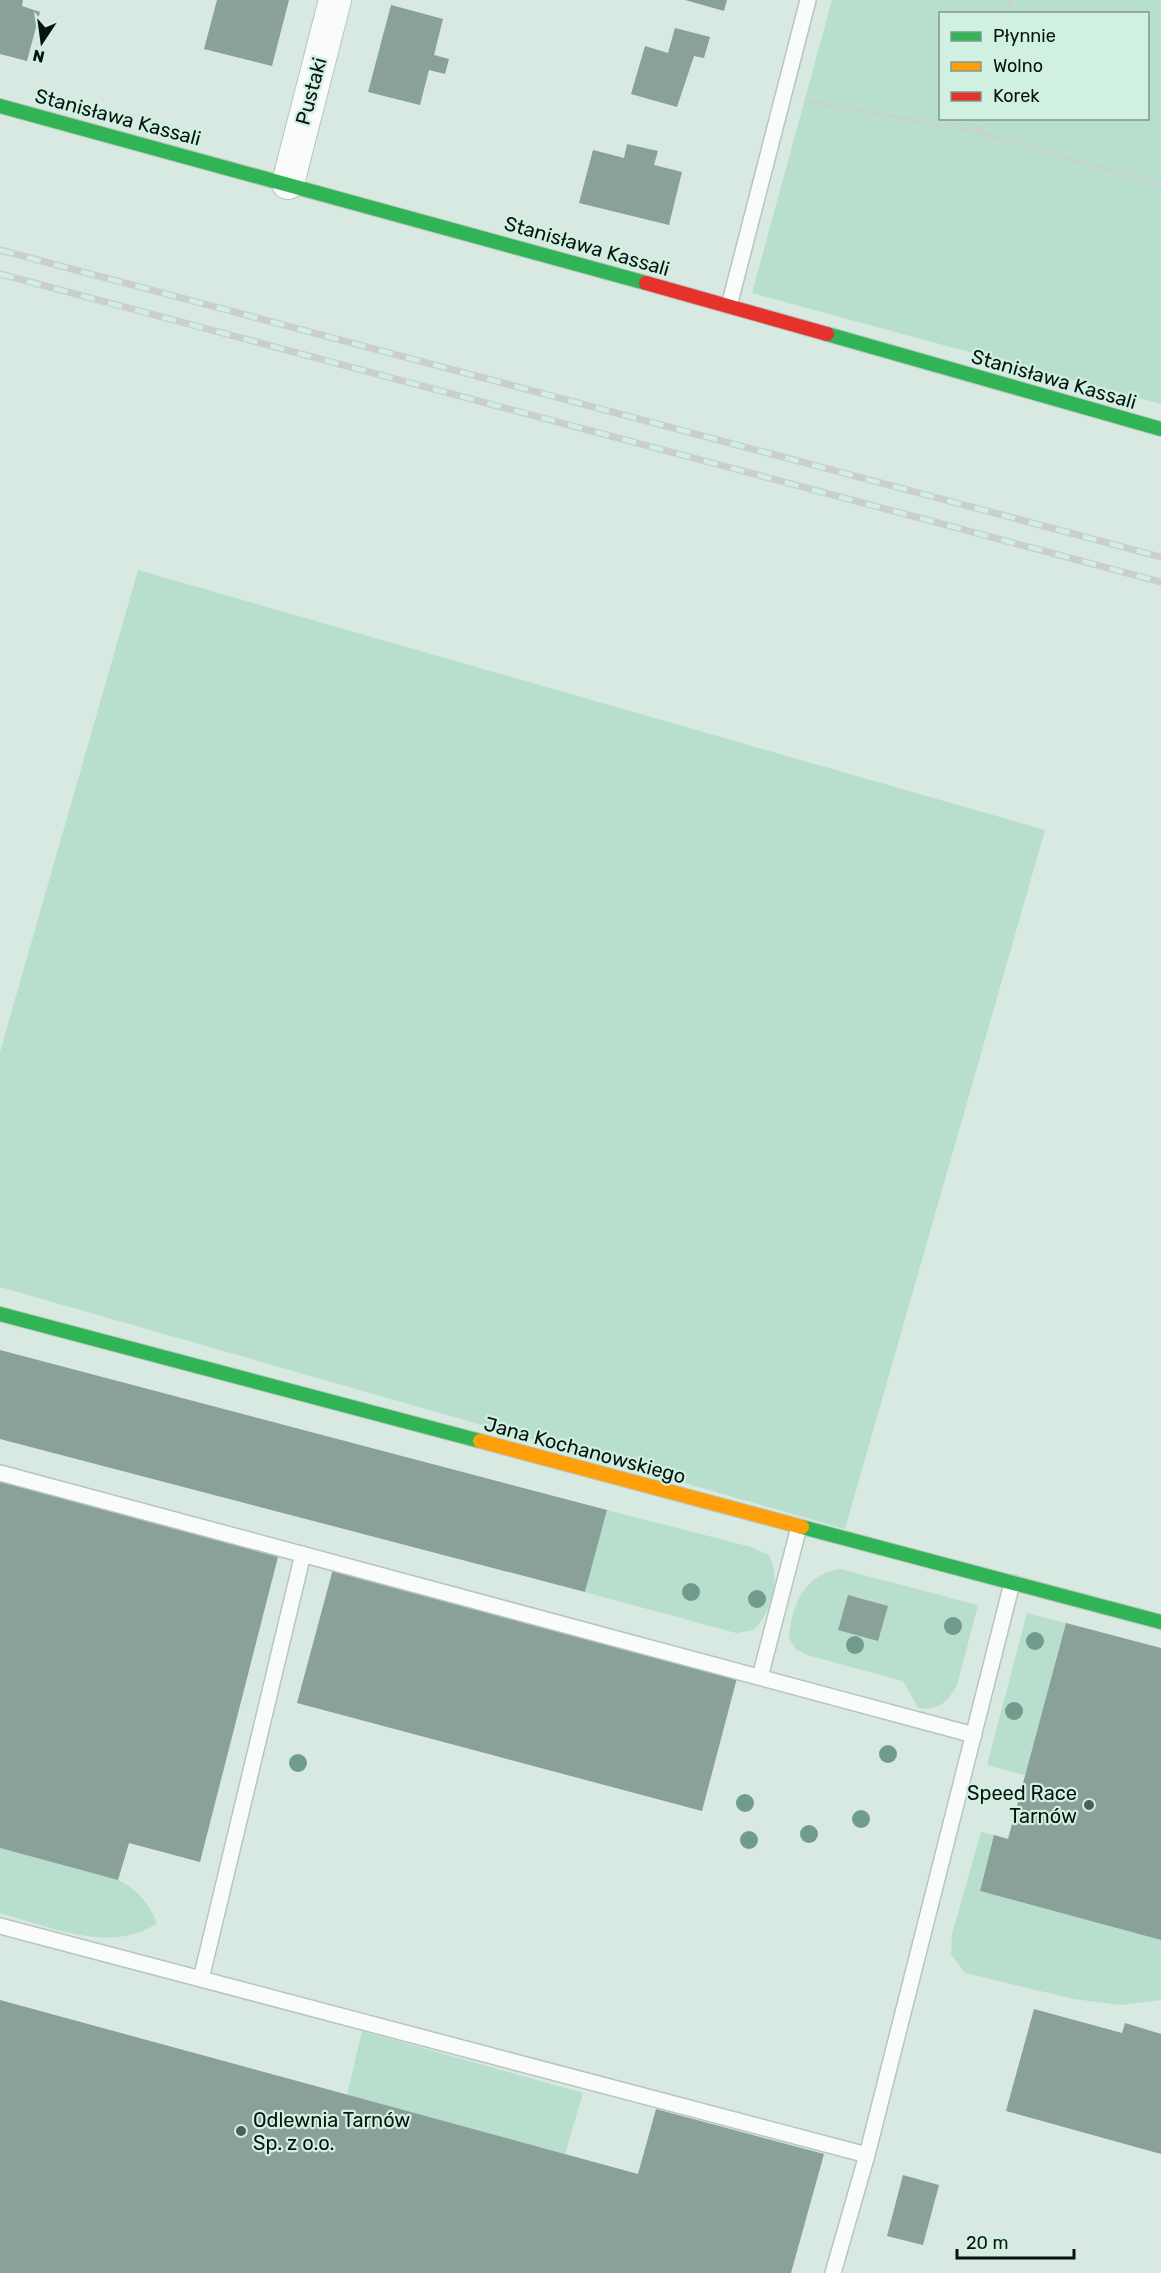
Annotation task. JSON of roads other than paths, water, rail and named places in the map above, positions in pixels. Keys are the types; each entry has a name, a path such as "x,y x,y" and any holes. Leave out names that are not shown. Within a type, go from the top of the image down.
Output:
{"street":[{"name":"Pustaki","path":"288,183 335,0"},
{"name":"Stanisława Kassali","path":"0,106 288,183 1161,429"},
{"name":"Jana Kochanowskiego","path":"0,1314 1161,1622"}],"lane":[{"path":"729,306 808,0"},
{"path":"0,1473 974,1735"},
{"path":"760,1677 799,1527"},
{"path":"201,1979 303,1554"},
{"path":"833,2273 867,2155 1012,1583"},
{"path":"0,1926 867,2155"}],"railway":[{"path":"0,250 1161,557"},
{"path":"0,274 1161,582"}],"place":[{"name":"Speed Race Tarnów","path":"1089,1805"},
{"name":"Odlewnia Tarnów Sp. z o.o.","path":"241,2131"}]}
